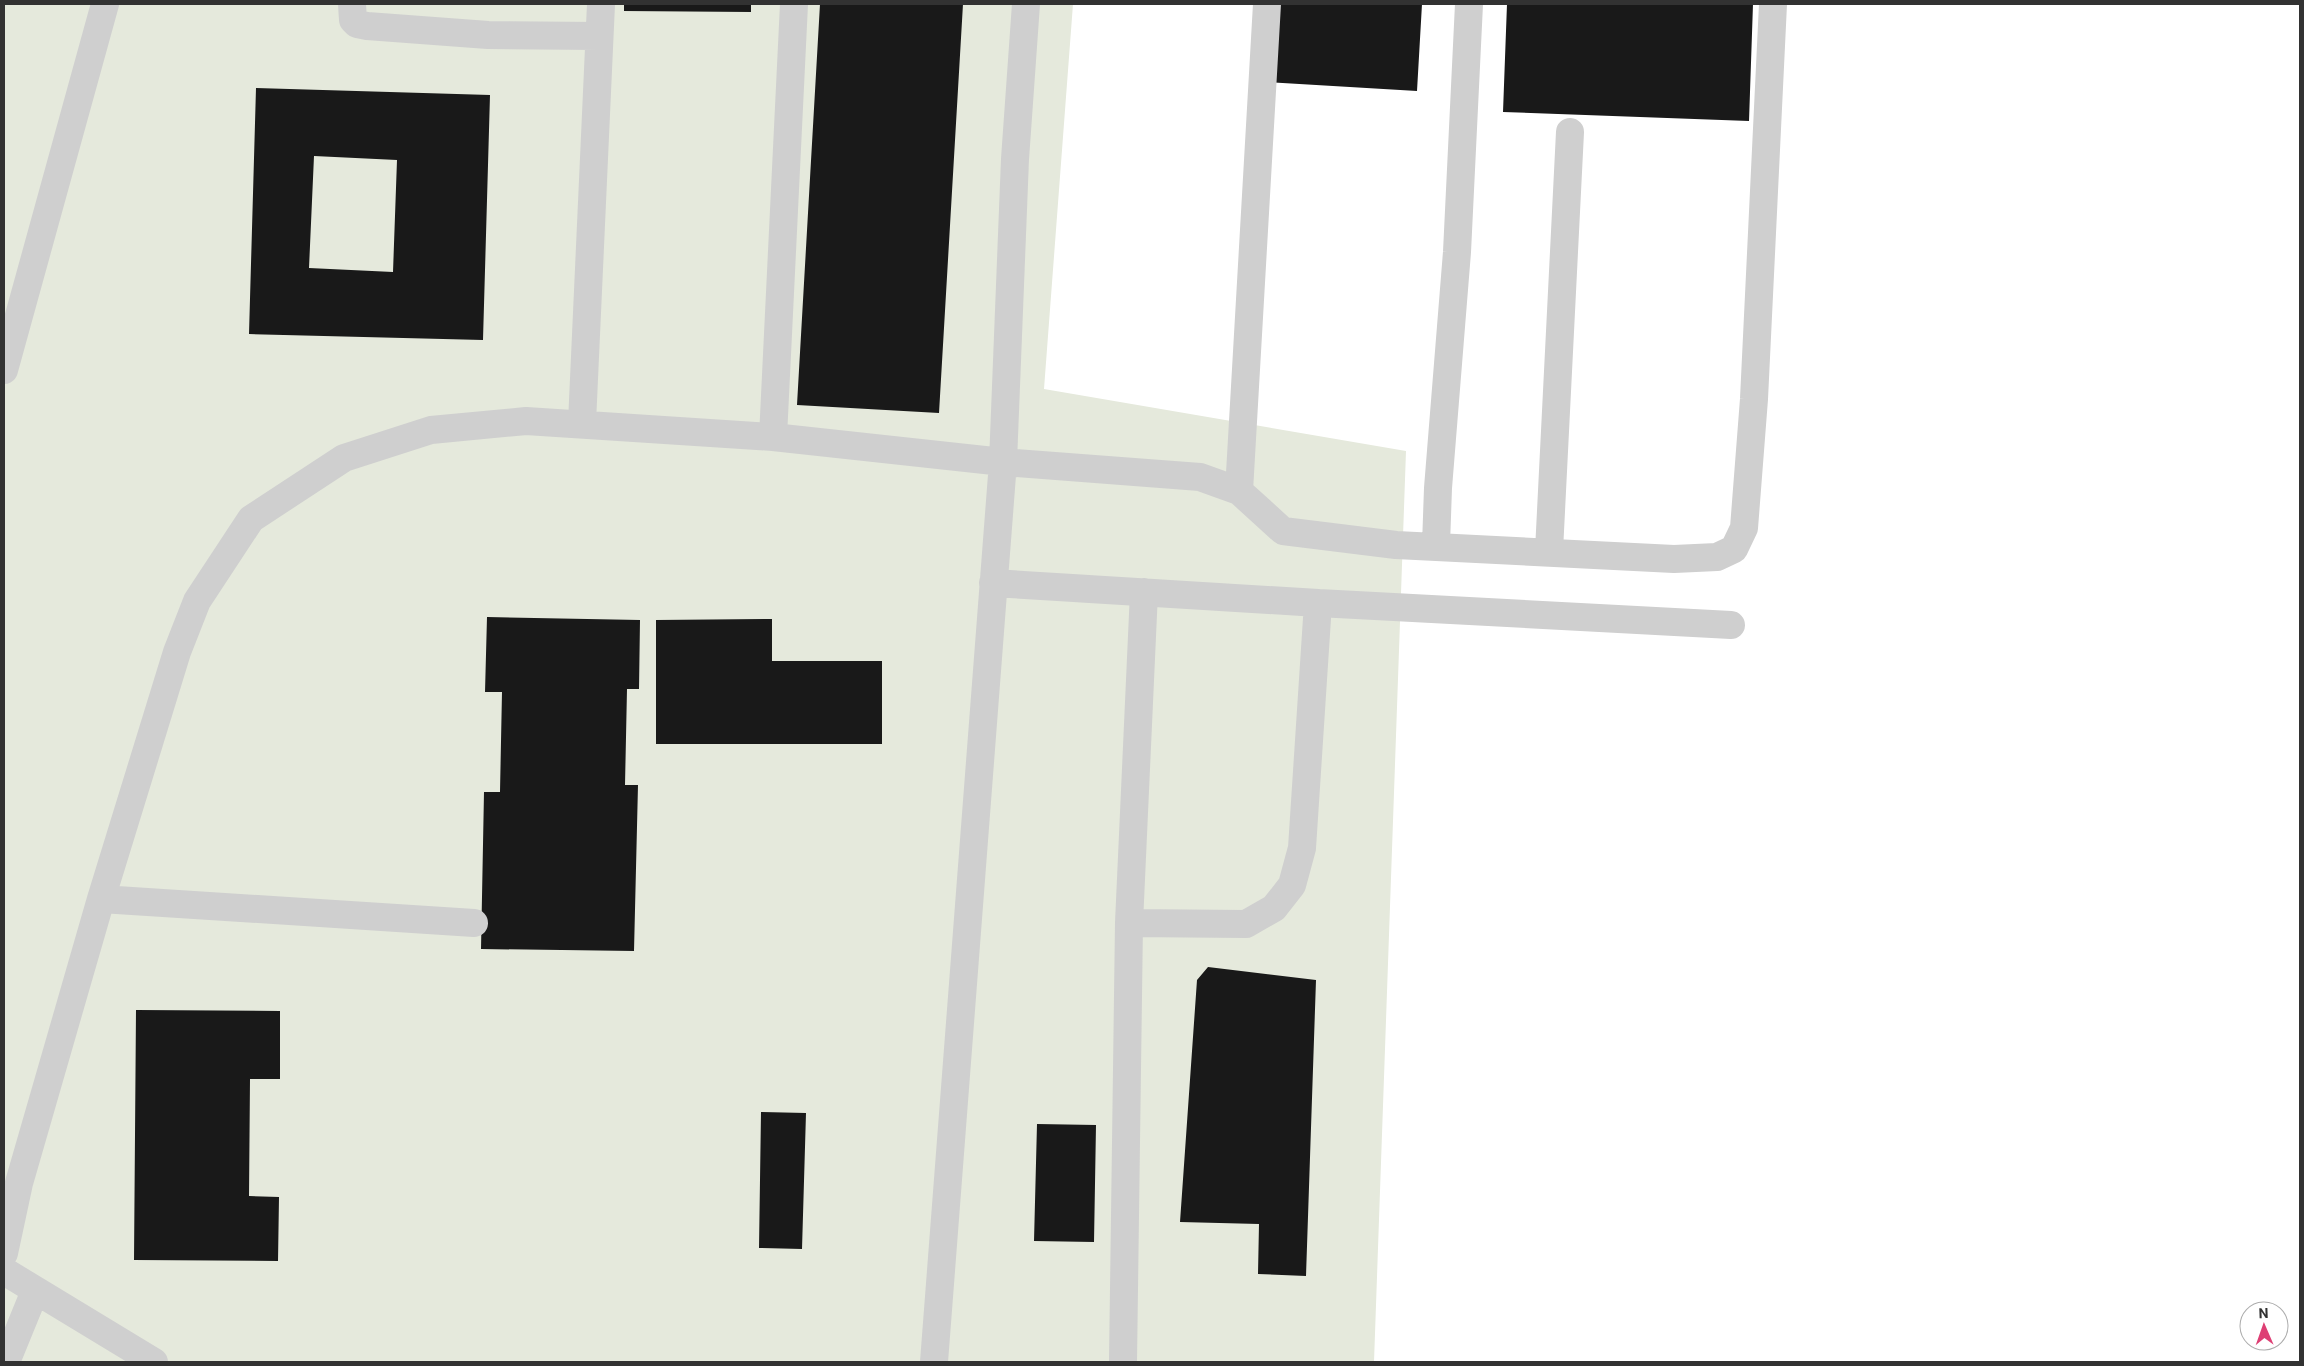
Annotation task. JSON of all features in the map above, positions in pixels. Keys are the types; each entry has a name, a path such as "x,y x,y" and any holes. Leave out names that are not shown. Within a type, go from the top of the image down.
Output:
{"lane":[{"path":"4,370 105,4"},
{"path":"352,4 353,20 357,24 367,26 488,35 599,36"},
{"path":"582,423 601,4"},
{"path":"773,437 794,4"},
{"path":"934,1362 1003,462 1015,159 1026,4"},
{"path":"1238,491 1267,4"},
{"path":"1436,545 1438,488 1457,252 1469,4"},
{"path":"4,1253 19,1183 100,899 177,652 197,601 251,519 344,458 431,430 526,420 773,437 1003,462 1176,474 1200,478 1238,491 1283,531 1396,545 1436,545 1674,559 1717,557 1734,549 1744,528 1754,399 1773,4"},
{"path":"1549,551 1570,132"},
{"path":"993,583 1318,603 1731,625"},
{"path":"1123,1362 1130,923 1144,592"},
{"path":"1130,923 1246,924 1274,908 1292,885 1302,848 1318,603"},
{"path":"100,899 474,923"},
{"path":"4,1272 154,1362"},
{"path":"6,1362 35,1291"}],"shaded area":[{"path":"4,4 1073,4 1044,389 1406,451 1374,1362 4,1362"}],"building":[{"path":"624,4 751,4 751,12 624,11"},
{"path":"820,4 963,4 939,413 797,405"},
{"path":"1272,4 1422,4 1417,91 1267,82"},
{"path":"1507,4 1753,4 1749,121 1503,112"},
{"path":"256,88 490,95 483,340 249,334","holes":["314,156 397,160 393,272 309,268"]},
{"path":"487,617 640,620 639,689 627,689 625,785 638,785 634,951 481,949 484,792 500,792 502,692 485,692"},
{"path":"772,619 772,661 882,661 882,744 656,744 656,620"},
{"path":"1208,967 1316,980 1306,1276 1258,1274 1259,1224 1180,1222 1197,980"},
{"path":"136,1010 280,1011 280,1079 250,1079 249,1196 279,1197 278,1261 134,1260"},
{"path":"761,1112 806,1113 802,1249 759,1248"},
{"path":"1037,1124 1096,1125 1094,1242 1034,1241"}]}
